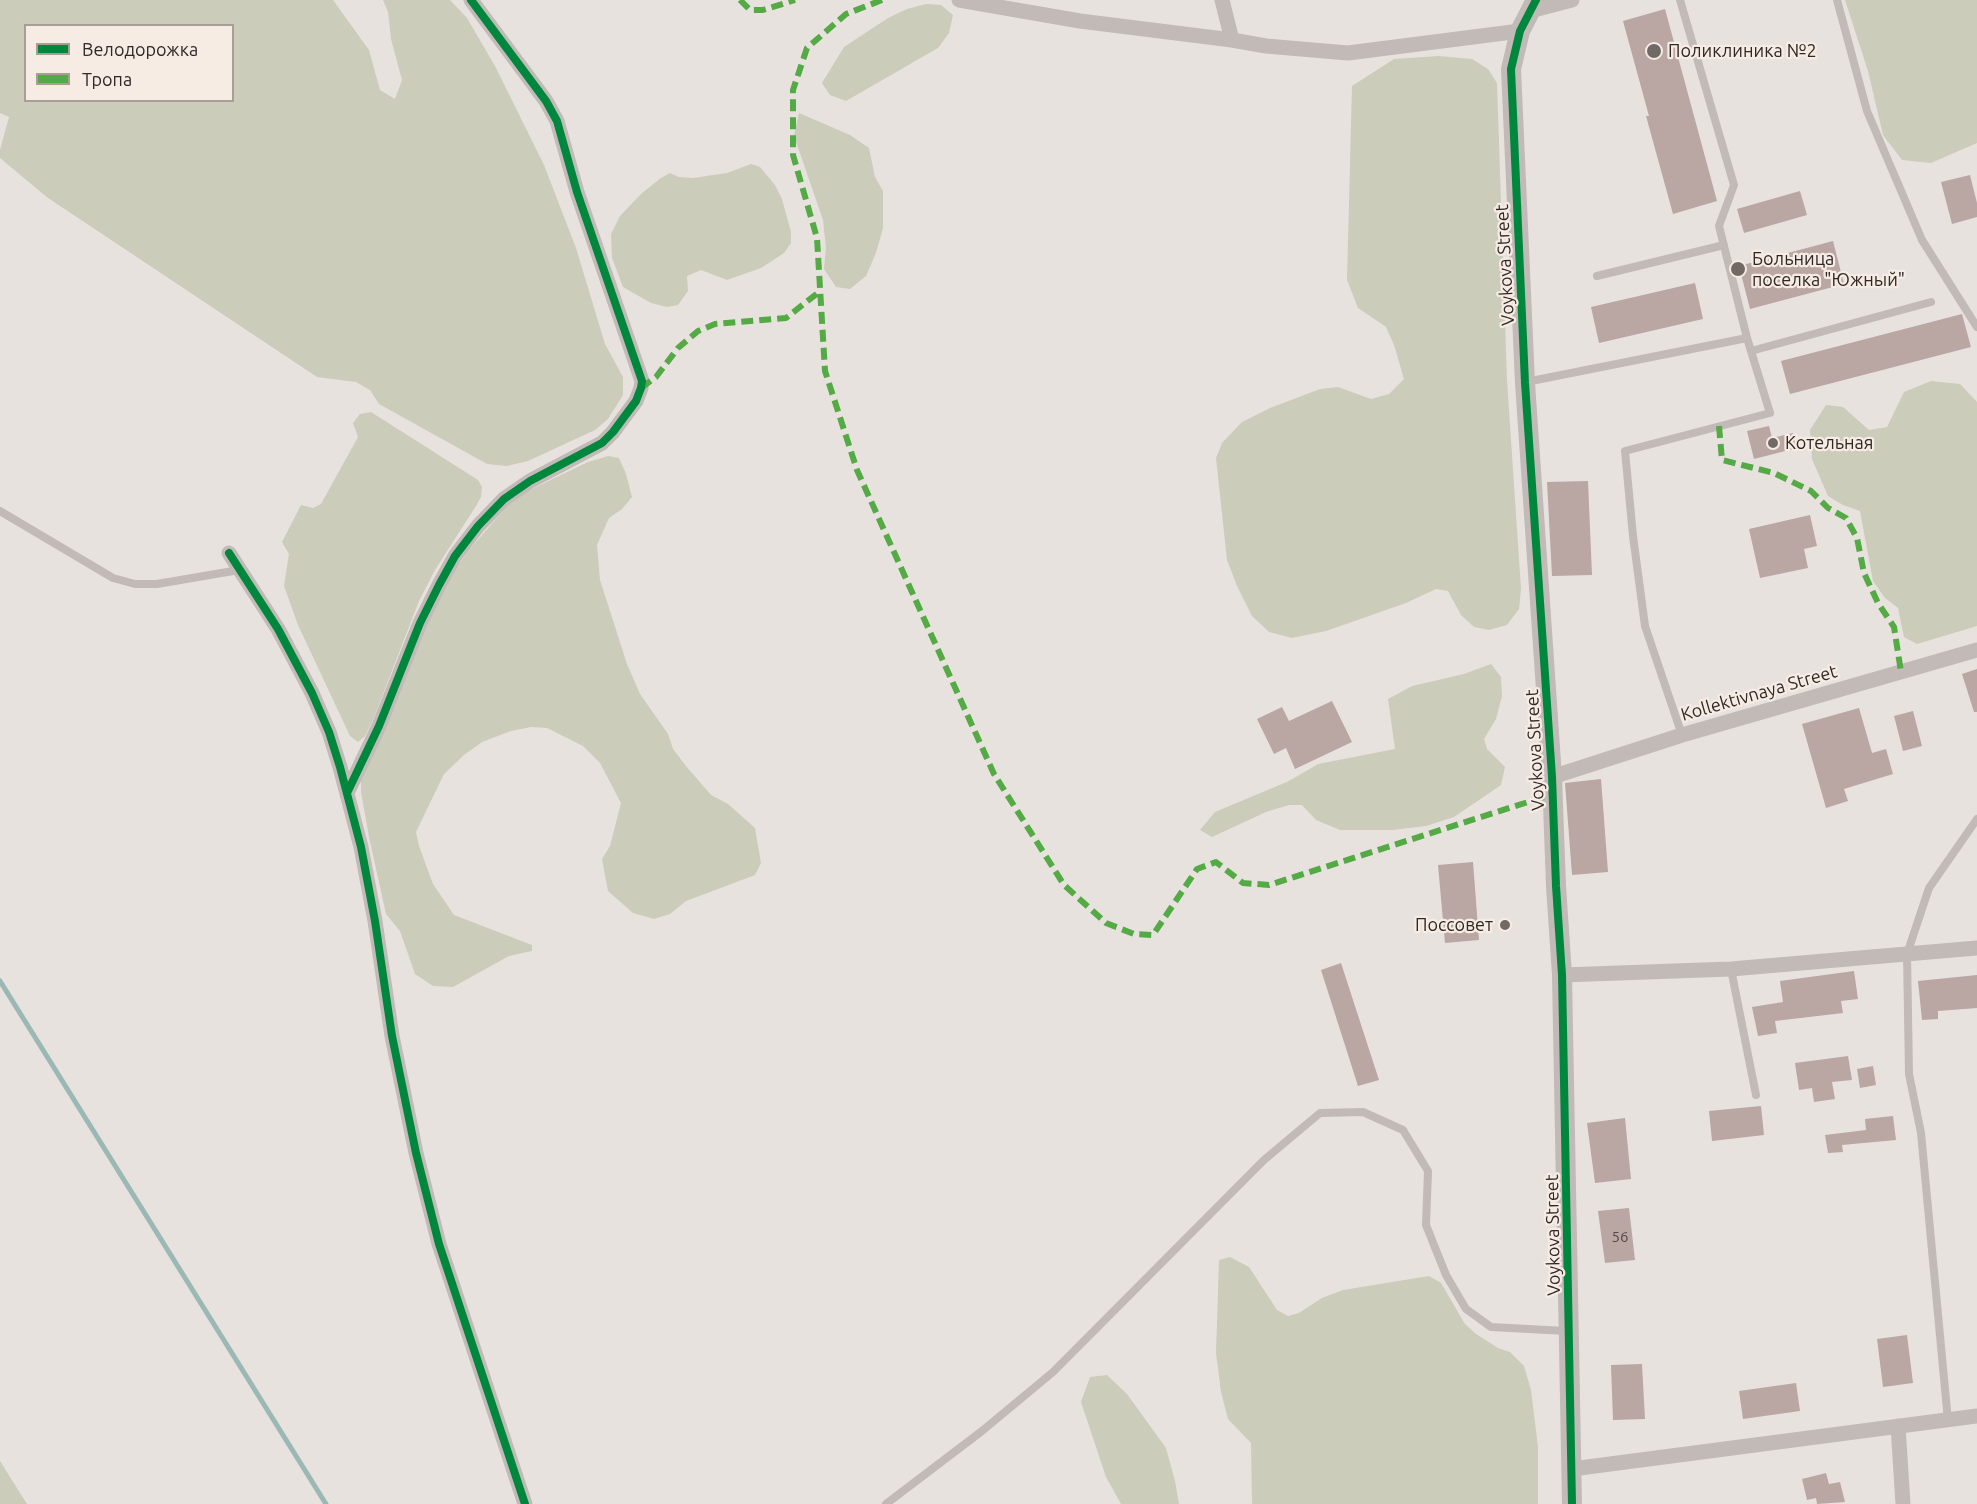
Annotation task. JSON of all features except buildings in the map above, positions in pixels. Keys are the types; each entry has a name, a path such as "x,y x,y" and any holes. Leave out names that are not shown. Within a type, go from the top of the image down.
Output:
{"street":[{"path":"347,793 379,726 420,623 455,556 478,526 504,499 531,481 602,443 636,401 641,388 642,381 577,192 557,121 546,100 471,0"},
{"path":"959,0 1080,21 1266,46 1348,53 1520,31"},
{"path":"1222,0 1232,40"},
{"path":"1533,6 1572,0"},
{"name":"Voykova Street","path":"1533,6 1520,31 1511,69 1525,383 1552,777 1562,975 1572,1504"},
{"path":"229,553 278,629 312,693 329,732 361,847 375,921 392,1036 416,1154 440,1244 525,1504"},
{"name":"Kollektivnaya Street","path":"1552,777 1682,735 1977,650"},
{"path":"1562,975 1731,969 1977,948"},
{"path":"1572,1469 1977,1416"},
{"path":"1898,1426 1904,1504"}],"lane":[{"path":"1680,0 1734,185 1719,226 1750,351 1770,413 1625,451 1633,536 1646,626 1682,735"},
{"path":"1837,0 1867,111 1922,240 1977,327"},
{"path":"1597,276 1724,244"},
{"path":"1750,351 1930,302"},
{"path":"1525,383 1747,338"},
{"path":"0,511 113,578 135,584 157,584 241,570"},
{"path":"1948,1421 1921,1133 1909,1074 1907,954 1929,888 1977,819"},
{"path":"1731,969 1755,1095"},
{"path":"886,1504 982,1431 1053,1372 1264,1160 1320,1113 1363,1112 1403,1130 1428,1171 1426,1225 1446,1275 1466,1309 1491,1327 1570,1331"}],"green space":[{"path":"0,0 333,0 369,50 380,90 395,99 402,80 391,39 388,12 383,0 450,0 467,18 495,66 544,165 576,248 605,344 623,377 623,395 608,419 595,430 528,461 507,466 487,464 379,404 370,390 356,382 317,377 48,198 0,158 9,117 0,113"},
{"path":"1845,0 1977,0 1977,143 1931,163 1902,160 1883,135 1868,71"},
{"path":"926,4 941,5 953,15 949,33 938,48 846,101 830,95 822,83 844,47 888,18 907,9"},
{"path":"1439,56 1472,59 1488,69 1497,83 1507,380 1521,589 1519,609 1507,625 1489,630 1474,627 1461,615 1448,591 1436,589 1406,603 1326,631 1292,638 1269,632 1252,616 1227,560 1216,458 1222,443 1242,422 1270,408 1320,389 1338,387 1371,399 1389,394 1404,379 1386,327 1358,308 1347,280 1352,86 1394,59"},
{"path":"799,113 850,135 869,148 875,177 883,191 883,228 876,253 866,276 850,289 836,287 824,269 826,248 823,220 794,136"},
{"path":"751,164 760,167 775,185 782,199 791,232 791,243 784,253 761,268 727,280 701,270 687,276 688,291 678,305 667,307 651,303 623,287 612,258 611,234 620,216 642,193 670,173 679,177 693,178 727,173"},
{"path":"1931,381 1960,384 1977,402 1977,626 1917,644 1904,637 1898,608 1885,598 1873,581 1860,511 1828,496 1812,459 1810,430 1826,405 1843,407 1869,430 1887,427 1904,392"},
{"path":"371,412 478,480 482,487 481,497 435,570 419,601 373,720 365,736 358,742 350,736 298,625 284,586 289,554 282,542 301,505 313,508 321,504 358,437 353,423 360,414"},
{"path":"608,456 619,458 632,497 622,509 609,518 597,545 600,580 627,664 640,694 668,734 673,749 686,766 711,795 728,804 755,828 761,863 755,875 686,901 670,914 654,919 633,913 608,891 602,859 610,846 621,803 600,763 583,746 547,728 531,727 511,731 482,742 444,774 416,832 433,884 454,915 532,945 532,951 509,956 453,987 433,986 415,974 400,931 386,914 369,837 361,780 447,581 469,550 515,497 588,462"},
{"path":"1491,664 1501,677 1502,696 1496,719 1484,739 1487,749 1505,767 1501,785 1454,817 1426,826 1393,830 1340,830 1316,820 1302,805 1289,805 1266,812 1212,837 1200,830 1215,812 1289,781 1318,764 1395,749 1388,699 1412,686 1464,674"},
{"path":"1230,1257 1249,1267 1277,1310 1288,1316 1299,1313 1322,1298 1343,1290 1429,1276 1441,1283 1465,1324 1498,1348 1510,1352 1524,1366 1531,1390 1538,1447 1538,1504 1252,1504 1251,1443 1228,1419 1221,1392 1216,1353 1219,1260"},
{"path":"1107,1375 1127,1394 1166,1448 1179,1504 1121,1504 1106,1477 1081,1402 1090,1377"},
{"path":"0,1461 27,1504 0,1504"}],"waterway":[{"path":"0,981 326,1504"}],"marked path":[{"path":"740,0 750,10 763,10 795,0"},
{"path":"882,0 846,14 807,48 793,90 793,155 817,238 825,371 857,470 994,774 1064,885 1106,923 1134,934 1153,935 1197,869 1216,862 1243,883 1269,885 1553,794"},
{"path":"641,388 656,377 678,348 698,331 715,324 786,318 819,292"},
{"path":"1719,426 1722,460 1774,473 1811,491 1828,508 1846,518 1857,538 1864,573 1878,603 1894,627 1901,672"}],"cycle path":[{"path":"347,793 379,726 420,623 455,556 478,526 504,499 530,481 602,443 636,401 641,388 642,381 577,192 557,121 546,101 471,0"},
{"path":"1536,0 1520,31 1511,69 1525,383 1552,777 1562,975 1572,1504"},
{"path":"229,553 278,629 312,693 329,732 340,767 361,847 375,921 392,1036 416,1153 439,1244 525,1504"}],"place":[{"name":"Поликлиника №2","path":"1654,51"},
{"name":"Больница поселка \"Южный\"","path":"1738,269"},
{"name":"Котельная","path":"1773,443"},
{"name":"Поссовет","path":"1505,925"}]}
